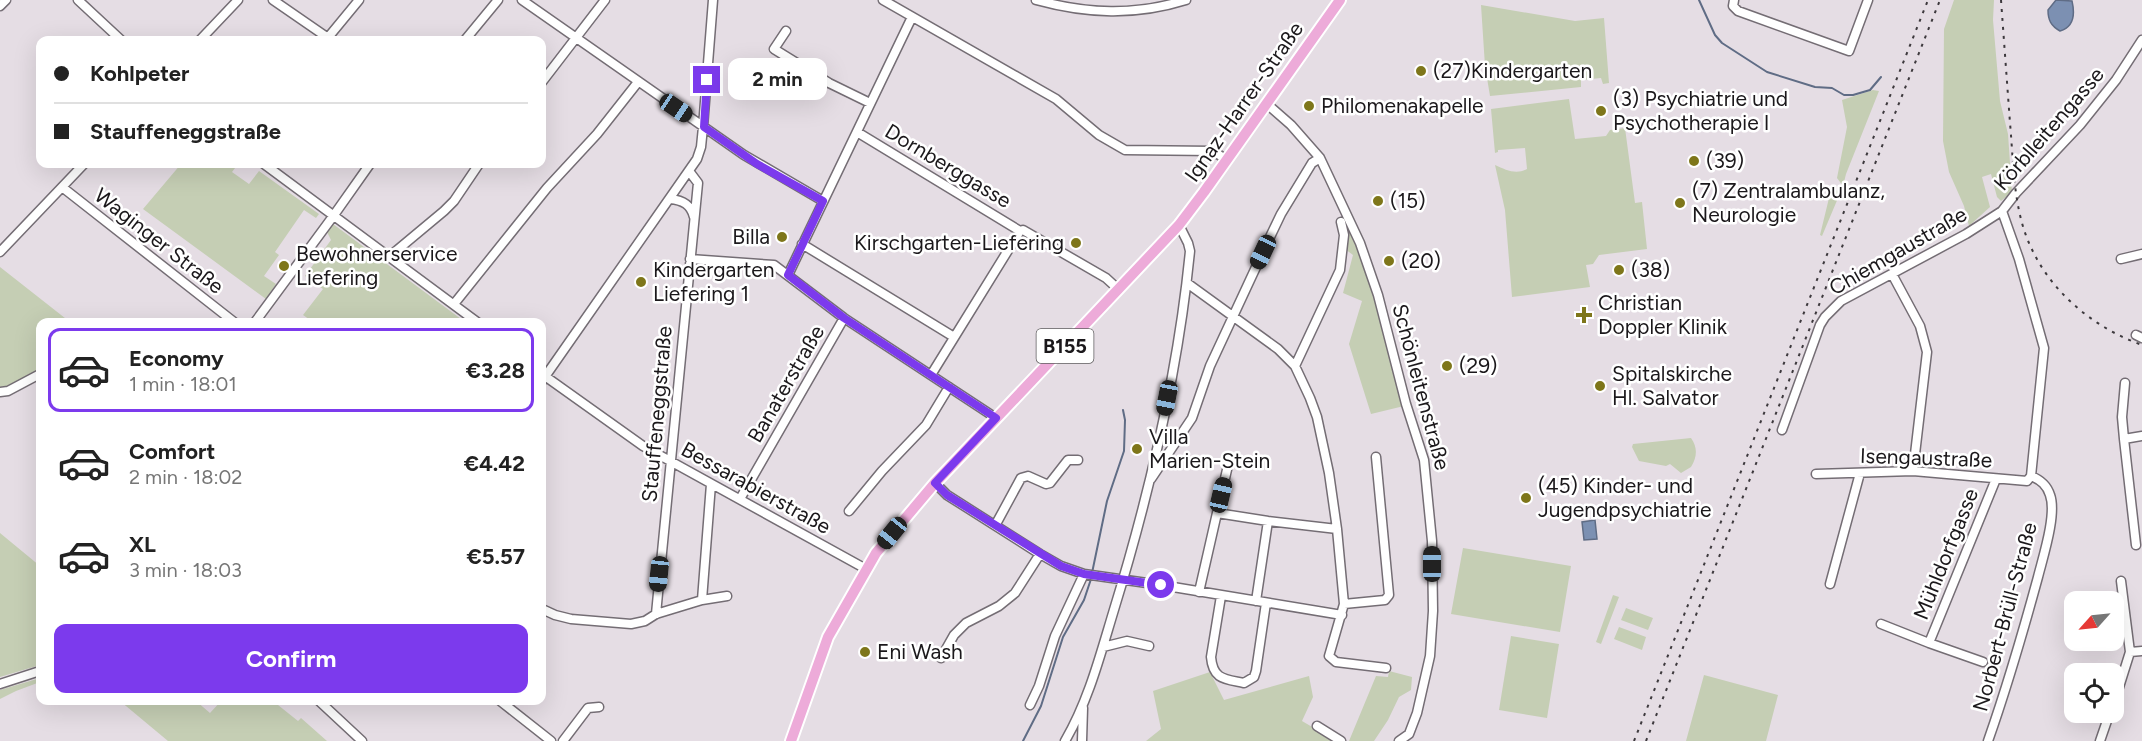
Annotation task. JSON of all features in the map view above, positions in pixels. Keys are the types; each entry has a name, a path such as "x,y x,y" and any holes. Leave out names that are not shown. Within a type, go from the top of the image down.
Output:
{"main road":[{"name":"Ignaz-Harrer-Straße","path":"1179,225 1340,0"},
{"name":"B155","path":"791,741 820,656 839,616 866,569 887,540 935,483 1179,225"}],"street":[{"path":"0,6 6,0"},
{"path":"78,0 117,36"},
{"path":"204,36 238,0"},
{"path":"273,0 322,36"},
{"path":"331,36 359,0"},
{"path":"468,36 498,0"},
{"path":"522,0 753,161 823,201"},
{"path":"546,77 605,0"},
{"path":"546,373 690,171 701,147 713,0"},
{"path":"883,0 1056,99 1099,135 1127,150 1213,151 1227,160"},
{"path":"1036,0 1073,10 1118,12 1163,6 1186,0"},
{"path":"1734,0 1733,6 1738,11 1849,51 1868,0"},
{"path":"788,275 912,17"},
{"name":"Dornberggasse","path":"786,31 774,50 829,83 870,103"},
{"name":"Körblleitengasse","path":"2002,211 2080,125 2116,80 2142,40"},
{"path":"454,304 547,188 597,135 638,82"},
{"name":"Schönleitenstraße","path":"1267,104 1291,125 1320,158 1360,243 1378,295 1406,404 1424,460 1432,541 1433,611 1430,656 1417,713 1409,734 1399,741"},
{"name":"Dornberggasse","path":"856,132 1020,231 1023,230 1106,278 1118,290"},
{"path":"1148,483 1192,418 1210,366 1281,214 1312,163 1320,158"},
{"path":"0,252 80,168"},
{"path":"269,168 472,318"},
{"path":"258,318 367,168"},
{"path":"390,256 444,212 476,168"},
{"name":"Stauffeneggstraße","path":"656,614 698,183 690,171"},
{"name":"Waginger Straße","path":"62,187 229,318"},
{"path":"670,199 687,205 692,210 694,218"},
{"path":"2002,211 2019,259 2044,348 2031,476"},
{"name":"Chiemgaustraße","path":"1782,430 1825,317 1841,301 1966,234 2002,211"},
{"path":"1295,366 1340,270 1344,235 1341,222"},
{"path":"1065,741 1083,705 1103,647 1124,580 1148,483 1179,338 1187,283 1190,251 1179,225"},
{"name":"Dornberggasse","path":"931,375 1020,231"},
{"path":"802,244 954,337"},
{"path":"2121,259 2142,254"},
{"path":"690,259 774,265 844,318 996,418"},
{"path":"1892,274 1920,326 1927,352 1913,471"},
{"path":"1187,283 1278,349 1295,366 1303,380 1317,417 1337,529 1344,604 1329,656 1336,663 1386,668"},
{"name":"Banaterstraße","path":"740,499 844,318"},
{"path":"0,392 8,391 36,376"},
{"name":"Bessarabierstraße","path":"546,379 643,446 866,569"},
{"path":"2125,383 2122,417 2136,545"},
{"path":"849,512 882,471 926,425 949,387"},
{"path":"2124,439 2142,436"},
{"path":"1344,604 1385,600 1389,595 1376,457"},
{"path":"998,526 1019,480 1026,476 1050,483 1068,460 1078,460"},
{"path":"1199,592 1229,460"},
{"name":"Isengaustraße","path":"1816,474 1913,471 2027,481 2031,476"},
{"path":"1830,584 1860,473"},
{"name":"Norbert-Brüll-Straße","path":"1988,741 2014,665 2046,545 2052,504 2042,481 2031,476"},
{"name":"Mühldorfgasse","path":"1929,643 1996,478"},
{"path":"935,483 947,495 1061,566 1089,575 1342,615"},
{"path":"702,600 711,484"},
{"path":"1217,513 1337,529"},
{"path":"1256,601 1268,521"},
{"path":"940,658 966,622 999,606 1015,593 1040,554"},
{"path":"1029,705 1039,686 1055,636 1089,575"},
{"path":"2121,581 2130,652 2124,671"},
{"path":"546,611 571,619 631,624 702,600 727,596"},
{"path":"1221,596 1211,657 1212,664 1215,674 1224,679 1245,683 1254,677 1266,603"},
{"name":"Mühldorfgasse","path":"1881,624 1983,662"},
{"path":"1103,647 1127,641 1149,646"},
{"path":"2130,652 2142,651"},
{"path":"0,684 36,672"},
{"path":"323,705 362,741"},
{"path":"505,705 551,741"},
{"path":"1082,741 1083,705"},
{"path":"563,741 588,708 599,707"},
{"path":"2100,741 2106,723"},
{"path":"1317,726 1341,741"}],"green space":[{"path":"1954,0 1994,0 1993,20 2000,101 2008,134 2012,192 2001,201 1997,197 1991,174 1982,177 1990,207 1969,226 1964,206 1949,172 1943,141 1944,29"},
{"path":"1481,5 1575,21 1604,18 1609,83 1603,84 1601,78 1581,80 1581,87 1490,96 1485,66"},
{"path":"1873,90 1879,91 1843,186 1837,178 1847,127 1842,100"},
{"path":"1569,99 1575,139 1606,136 1610,130 1625,128 1635,203 1642,202 1647,249 1599,255 1593,264 1586,265 1590,287 1512,297 1505,210 1495,165 1515,172 1527,169 1525,148 1498,150 1495,153 1491,109"},
{"path":"178,168 235,168 232,172 249,184 259,171 319,214 316,218 304,210 275,252 279,255 264,276 276,284 266,299 143,209"},
{"path":"1834,190 1841,191 1822,236 1820,235 1830,194"},
{"path":"1345,214 1369,277 1404,406 1371,414 1349,344 1362,301 1343,293 1353,255 1345,249 1343,220"},
{"path":"333,224 460,318 307,318 303,315 323,289 305,276 331,240 327,232"},
{"path":"0,267 65,318 36,318 36,371 5,388 0,388"},
{"path":"1691,438 1696,449 1695,460 1691,467 1681,473 1670,464 1666,466 1639,461 1632,447 1633,444"},
{"path":"0,533 36,563 36,666 0,677"},
{"path":"1463,548 1571,566 1560,632 1451,614"},
{"path":"1613,595 1619,597 1601,644 1596,642"},
{"path":"1626,608 1653,618 1648,630 1621,620"},
{"path":"1619,627 1646,637 1642,650 1614,639"},
{"path":"1511,636 1559,644 1547,718 1499,710"},
{"path":"1389,671 1412,677 1411,690 1399,697 1374,741 1349,741 1376,676 1388,677"},
{"path":"1210,672 1224,700 1309,676 1313,697 1302,721 1336,741 1146,741 1161,729 1153,691"},
{"path":"1704,675 1778,695 1766,741 1686,741"},
{"path":"36,679 36,684 0,699 0,690"},
{"path":"125,705 201,705 210,713 217,705 278,705 298,721 301,718 327,741 168,741"}],"water":[{"path":"2056,0 2072,1 2073,6 2071,23 2060,31 2052,25 2048,14 2048,10"},
{"path":"1595,520 1597,539 1584,540 1582,522"}],"waterway":[{"path":"1699,0 1715,35 1722,43 1767,72 1815,87 1832,88 1844,95 1870,90 1881,77"},
{"path":"1092,573 1107,501 1124,451 1123,410"},
{"path":"1023,741 1041,706 1063,637 1084,600 1091,579"}],"railway":[{"path":"1634,741 1928,0"},
{"path":"1646,741 1940,0"},
{"path":"2001,0 2015,186 2019,211 2029,244 2052,282 2067,298 2102,326 2142,345"}],"place":[{"name":"(27)Kindergarten","path":"1421,71"},
{"name":"Philomenakapelle","path":"1309,106"},
{"name":"(3) Psychiatrie und Psychotherapie I","path":"1601,111"},
{"name":"(39)","path":"1694,161"},
{"name":"(15)","path":"1378,201"},
{"name":"(7) Zentralambulanz, Neurologie","path":"1680,203"},
{"name":"Billa","path":"782,237"},
{"name":"Kirschgarten-Liefering","path":"1076,243"},
{"name":"(20)","path":"1389,261"},
{"name":"Bewohnerservice Liefering","path":"284,266"},
{"name":"(38)","path":"1619,270"},
{"name":"Kindergarten Liefering 1","path":"641,282"},
{"name":"Christian Doppler Klinik","path":"1584,315"},
{"name":"(29)","path":"1447,366"},
{"name":"Spitalskirche Hl. Salvator","path":"1600,386"},
{"name":"Villa Marien-Stein","path":"1137,449"},
{"name":"(45) Kinder- und Jugendpsychiatrie","path":"1526,498"},
{"name":"Eni Wash","path":"865,652"}],"route":[{"path":"707,80 704,127 757,164 823,201 788,275 844,318 996,418 935,483 947,495 1061,566 1084,574 1161,585"}]}
